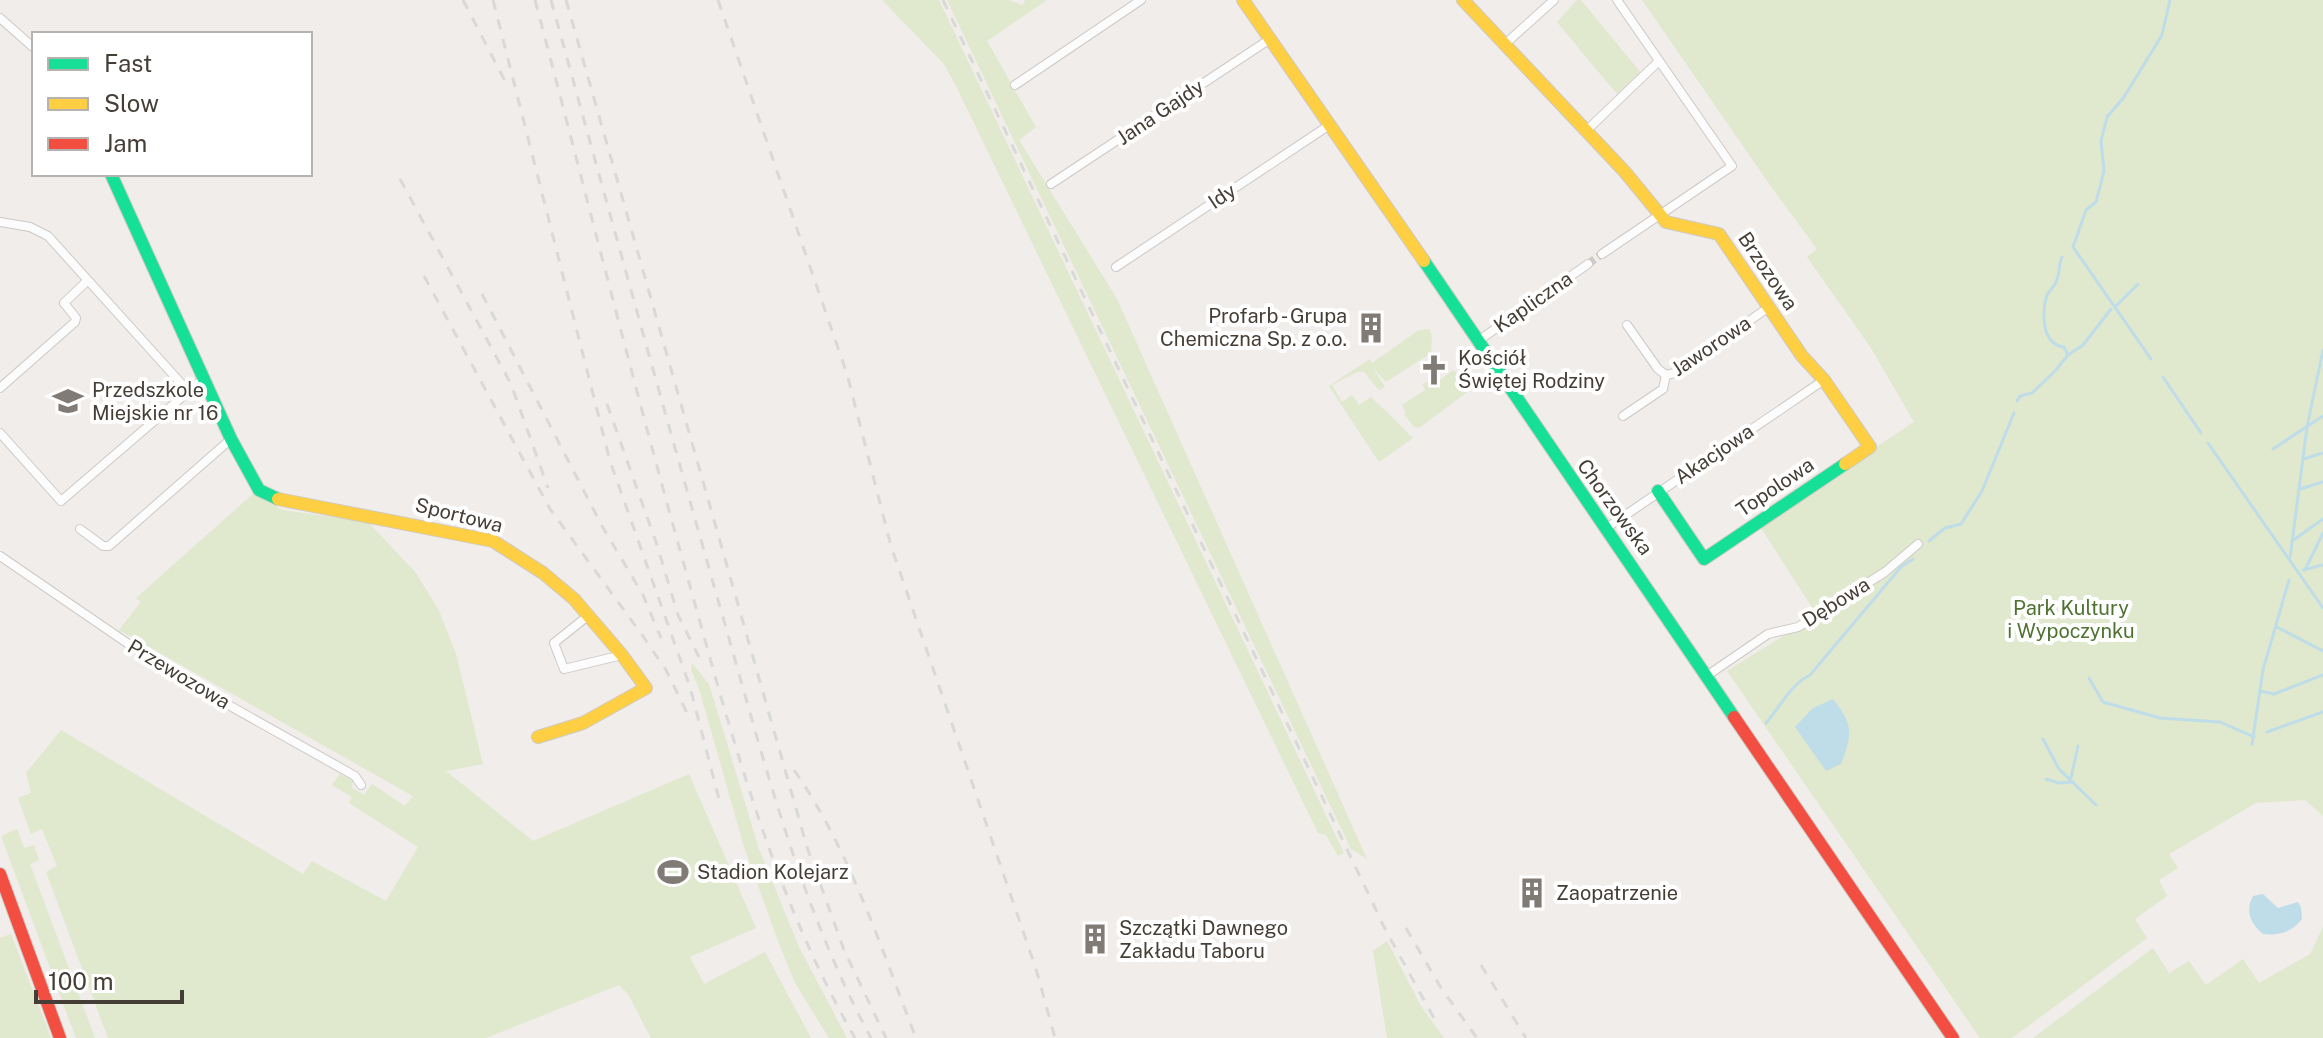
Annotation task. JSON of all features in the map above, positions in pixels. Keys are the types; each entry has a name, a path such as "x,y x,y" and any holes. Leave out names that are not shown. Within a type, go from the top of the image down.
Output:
{"street":[{"path":"1015,85 1141,0"},
{"name":"Chorzowska","path":"1243,0 1708,675 1753,746 1953,1038"},
{"path":"1463,0 1633,182 1660,216"},
{"path":"1504,45 1554,0"},
{"path":"1602,254 1732,166 1617,0"},
{"path":"0,18 32,46"},
{"name":"Jana Gajdy","path":"1051,184 1270,39"},
{"path":"1586,131 1659,61"},
{"name":"Idy","path":"1116,267 1328,126"},
{"name":"Sportowa","path":"112,176 231,439 259,490 273,498 493,541 543,573 589,615 646,688 583,723 538,737"},
{"name":"Brzozowa","path":"1660,216 1676,226 1719,234 1802,356 1824,380"},
{"path":"0,222 43,232 188,391"},
{"name":"Kapliczna","path":"1478,341 1588,264"},
{"path":"0,388 75,322 76,318 64,303 87,281"},
{"name":"Jaworowa","path":"1623,416 1663,389 1666,375 1675,373 1769,307"},
{"path":"1627,325 1658,369 1666,375"},
{"path":"0,433 61,501 203,379"},
{"name":"Topolowa","path":"1658,491 1704,559 1870,447 1824,380"},
{"name":"Akacjowa","path":"1605,529 1824,380"},
{"path":"80,529 103,546 109,546 231,439"},
{"name":"Dębowa","path":"1708,675 1768,634 1798,627 1885,572 1918,544"},
{"name":"Przewozowa","path":"0,556 168,671 355,776 361,785"},
{"path":"589,615 554,643 564,669 622,655"},
{"path":"0,874 60,1038"}],"green space":[{"path":"882,0 939,0 1344,853 1338,856 1326,835 1318,833 956,86 944,64"},
{"path":"947,0 1008,0 1023,5 1025,0 1047,0 987,41 1036,127 1019,140 1117,299 1367,859 1351,849"},
{"path":"1577,0 1581,0 1640,72 1617,94 1557,22"},
{"name":"Park Kultury i Wypoczynku","path":"1642,0 2323,0 2323,816 2305,800 2256,803 2169,854 2178,868 2159,880 2167,896 2135,919 2147,938 2012,1038 1980,1038 1727,671 1817,615 1759,525 1914,422 1871,348 1807,257 1817,249"},
{"path":"1429,329 1432,336 1431,353 1386,382 1373,368 1385,387 1379,390 1364,372 1357,372 1332,385 1342,402 1352,395 1359,405 1371,397 1413,438 1379,462 1329,386 1370,359 1372,363 1419,330"},
{"path":"1453,370 1470,386 1470,390 1419,428 1414,427 1404,414 1402,405 1425,390 1422,384 1432,380 1435,384"},
{"path":"254,493 282,510 368,522 416,573 439,611 456,654 483,764 446,771 533,841 689,774 756,928 690,957 704,984 765,952 811,1038 651,1038 628,994 619,985 486,1038 108,1038 46,872 57,866 42,829 31,834 18,798 31,793 26,773 61,730 303,874 312,861 386,901 418,847 349,803 352,797 332,785 340,774 353,781 352,788 364,795 372,784 405,806 413,796 119,630 141,602 136,598"},
{"path":"692,663 709,684 759,849 799,947 847,1038 829,1038 795,983 744,847 691,669"},
{"path":"17,829 24,848 34,845 39,860 30,864 95,1038 76,1038 1,836"},
{"path":"2323,927 2323,1038 2033,1038 2153,948 2169,973 2189,961 2206,985 2243,959 2259,983 2310,954"},
{"path":"11,934 51,1038 0,1038 0,938"},
{"path":"1387,941 1421,1006 1444,1038 1387,1038 1373,951"}],"water":[{"path":"1833,699 1848,723 1849,737 1841,764 1826,771 1795,727 1813,708"},
{"path":"2263,894 2278,908 2298,902 2302,919 2285,932 2263,934 2255,926 2249,912 2253,896"}],"waterway":[{"path":"2151,359 2073,247 2086,210 2096,202 2104,171 2101,141 2107,117 2124,97 2162,35 2170,0"},
{"path":"2062,257 2057,279 2046,298 2044,321 2051,341 2064,347 2068,355"},
{"path":"2115,307 2138,284"},
{"path":"2017,401 2020,396 2032,393 2068,355 2083,345 2111,309"},
{"path":"2290,558 2307,427 2323,350"},
{"path":"2163,377 2201,433"},
{"path":"1929,541 1945,528 1961,524 1982,491 2014,413"},
{"path":"2273,449 2323,416"},
{"path":"2208,443 2323,608"},
{"path":"2304,459 2323,453"},
{"path":"2300,489 2323,482"},
{"path":"2292,541 2323,519"},
{"path":"2305,570 2323,533"},
{"path":"1766,723 1791,690 1810,675 1901,567 1913,559"},
{"path":"2303,570 2323,565"},
{"path":"2252,744 2263,670 2289,580"},
{"path":"2277,627 2323,651"},
{"path":"2260,691 2274,694 2323,675"},
{"path":"2089,678 2103,702 2160,718 2220,722 2254,737"},
{"path":"2267,732 2323,712"},
{"path":"2043,739 2059,769 2096,805"},
{"path":"2071,778 2078,746"},
{"path":"2046,779 2059,783 2073,782"}],"tunnel":[{"path":"1588,264 1602,254"}],"railway":[{"path":"463,0 505,81"},
{"path":"493,0 610,461 690,687 719,799"},
{"path":"535,0 648,435 739,756 757,814 800,928 855,1038"},
{"path":"551,0 783,823 822,933 871,1038"},
{"path":"566,0 807,847 844,950 886,1038"},
{"path":"718,0 847,374 891,546 1036,969 1055,1038"},
{"path":"943,0 1385,929 1435,1020"},
{"path":"400,179 511,384 548,488"},
{"path":"424,276 550,509 666,670 689,717"},
{"path":"482,294 602,526 643,595 661,638"},
{"path":"607,404 657,545 678,615 699,657"},
{"path":"794,770 848,866 916,1038"},
{"path":"1406,928 1441,988 1477,1038"},
{"path":"1481,965 1526,1038"}],"traffic: fast":[{"path":"112,176 231,439 259,490 278,499"},
{"path":"1424,261 1734,717"},
{"path":"1658,491 1704,559 1845,464"}],"traffic: slow":[{"path":"1243,0 1424,261"},
{"path":"1463,0 1625,172 1666,222 1719,234 1802,356 1824,380 1870,447 1845,464"},
{"path":"278,499 493,541 543,573 574,599 646,688 583,723 538,737"}],"traffic: jam":[{"path":"1734,717 1953,1038"},
{"path":"0,874 60,1038"}],"place":[{"name":"Profarb - Grupa Chemiczna Sp. z o.o.","path":"1371,328"},
{"name":"Kościół Świętej Rodziny","path":"1434,370"},
{"name":"Przedszkole Miejskie nr 16","path":"68,401"},
{"name":"Stadion Kolejarz","path":"673,872"},
{"name":"Zaopatrzenie","path":"1532,893"},
{"name":"Szczątki Dawnego Zakładu Taboru","path":"1095,939"}]}
